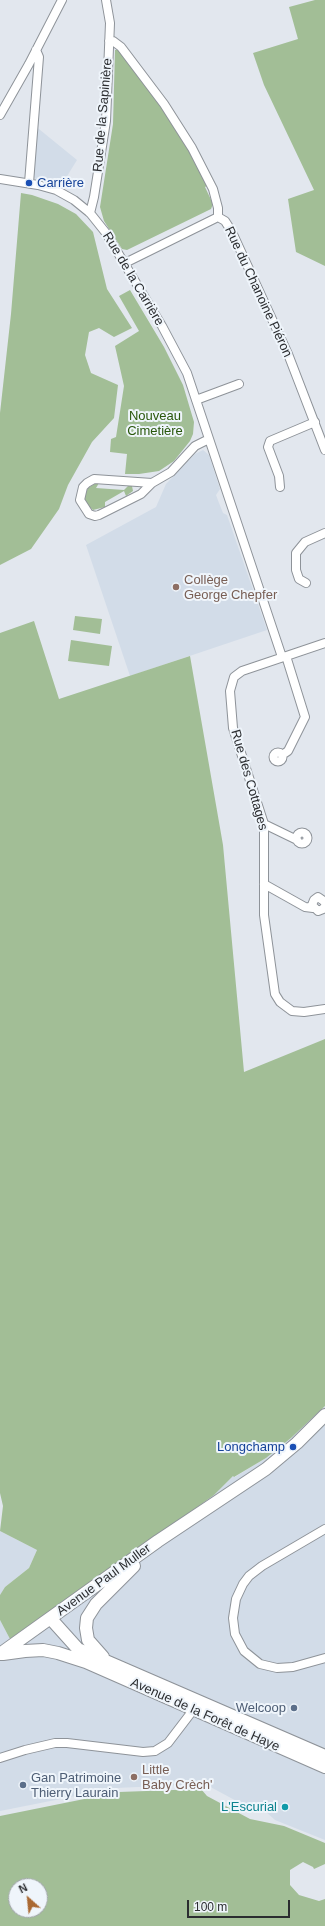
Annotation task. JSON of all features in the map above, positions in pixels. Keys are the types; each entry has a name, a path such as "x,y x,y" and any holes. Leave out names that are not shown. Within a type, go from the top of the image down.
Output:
{"street":[{"path":"0,115 62,0"},
{"path":"106,0 110,15 110,41"},
{"name":"Rue de la Sapinière","path":"90,212 94,197 104,133 110,41"},
{"name":"Rue du Chanoine Piéron","path":"110,41 113,41 121,47 164,104 192,148 213,189 218,208 218,217 225,221 232,232 288,354 325,450"},
{"path":"29,183 32,158 32,126 39,57 36,50"},
{"name":"Rue de la Carrière","path":"0,179 29,183 60,192 90,212 106,233 125,263 179,356 196,400 305,717 288,751 282,755"},
{"path":"125,263 218,217"},
{"path":"196,400 239,384"},
{"path":"280,487 280,476 268,447 270,441 315,422"},
{"path":"152,483 94,479 87,482 83,487 80,500 89,514 95,516 99,515 141,494 152,483 171,472 198,443 209,439"},
{"path":"306,583 299,579 296,570 296,553 305,542 325,533"},
{"name":"Rue des Cottages","path":"325,643 242,671 234,677 230,686 233,728 264,824 265,928 275,994 280,1002 292,1011 304,1012 325,1009"},
{"path":"264,824 297,840"},
{"path":"264,884 305,907 320,911 325,906"},
{"path":"313,908 312,902 316,898 321,898 325,902"},
{"name":"Avenue Paul Muller","path":"0,1655 208,1506 310,1429 325,1415"},
{"path":"325,1528 262,1566 249,1576 236,1599 233,1618 236,1634 244,1651 260,1664 277,1668 293,1667 325,1658"},
{"name":"Avenue de la Forêt de Haye","path":"107,1660 88,1640 86,1628 90,1612 158,1541"},
{"name":"Avenue de la Forêt de Haye","path":"51,1619 78,1649 107,1660 325,1767"},
{"name":"Avenue de la Forêt de Haye","path":"51,1619 54,1630 63,1643 86,1662"},
{"name":"Avenue de la Forêt de Haye","path":"0,1655 43,1650 58,1653 86,1662 325,1756"},
{"path":"0,1758 25,1750 57,1743 143,1752 155,1750 168,1744 196,1705"}],"shaded area":[{"path":"34,125 77,160 61,186 33,178"},
{"name":"Collège George Chepfer","path":"203,450 209,455 220,489 216,495 223,513 227,515 267,630 130,676 86,545 156,507 166,484 195,454"},
{"path":"325,1406 325,1840 275,1820 264,1810 242,1804 205,1784 116,1788 0,1811 0,1620 10,1639 214,1495 233,1476 235,1477 266,1458 291,1438"},
{"path":"0,1531 37,1550 29,1568 5,1587 0,1595"}],"green space":[{"path":"315,0 325,0 325,266 296,252 288,199 314,190 264,85 253,53 298,39 289,7"},
{"path":"115,50 120,50 165,110 210,184 205,187 213,204 211,209 127,250 122,249 104,221 100,207 113,124"},
{"path":"21,193 32,195 58,204 76,214 93,232 107,289 132,328 114,337 99,328 89,332 85,355 91,373 118,385 114,418 92,442 68,485 59,509 31,549 0,565 0,413 11,314"},
{"name":"Nouveau Cimetière","path":"130,290 164,347 183,385 194,422 193,434 190,441 174,461 159,471 139,474 125,474 127,454 110,452 111,439 116,437 124,386 115,346 139,331 119,296"},
{"path":"96,483 99,483 96,488 124,490 128,486 132,486 133,491 126,496 124,491 105,502 105,507 93,510 86,504 84,496 88,488"},
{"path":"75,616 102,619 100,634 73,630"},
{"path":"34,621 59,699 190,656 223,845 244,1072 325,1039 325,1406 291,1438 266,1458 234,1477 233,1476 214,1495 10,1639 0,1620 0,1595 5,1587 29,1568 37,1550 0,1531 3,1506 0,1493 0,633"},
{"path":"71,640 112,646 109,666 68,661"},
{"path":"201,1789 207,1796 250,1819 284,1826 325,1843 325,1864 314,1869 303,1862 290,1870 290,1885 299,1895 319,1901 325,1899 325,1926 0,1926 0,1816 119,1792"}],"place":[{"name":"Carrière","path":"29,183"},
{"name":"Collège George Chepfer","path":"176,587"},
{"name":"Longchamp","path":"293,1447"},
{"name":"Welcoop","path":"294,1708"},
{"name":"Little Baby Crèch'","path":"134,1777"},
{"name":"Gan Patrimoine Thierry Laurain","path":"23,1785"},
{"name":"L'Escurial","path":"285,1807"}]}
